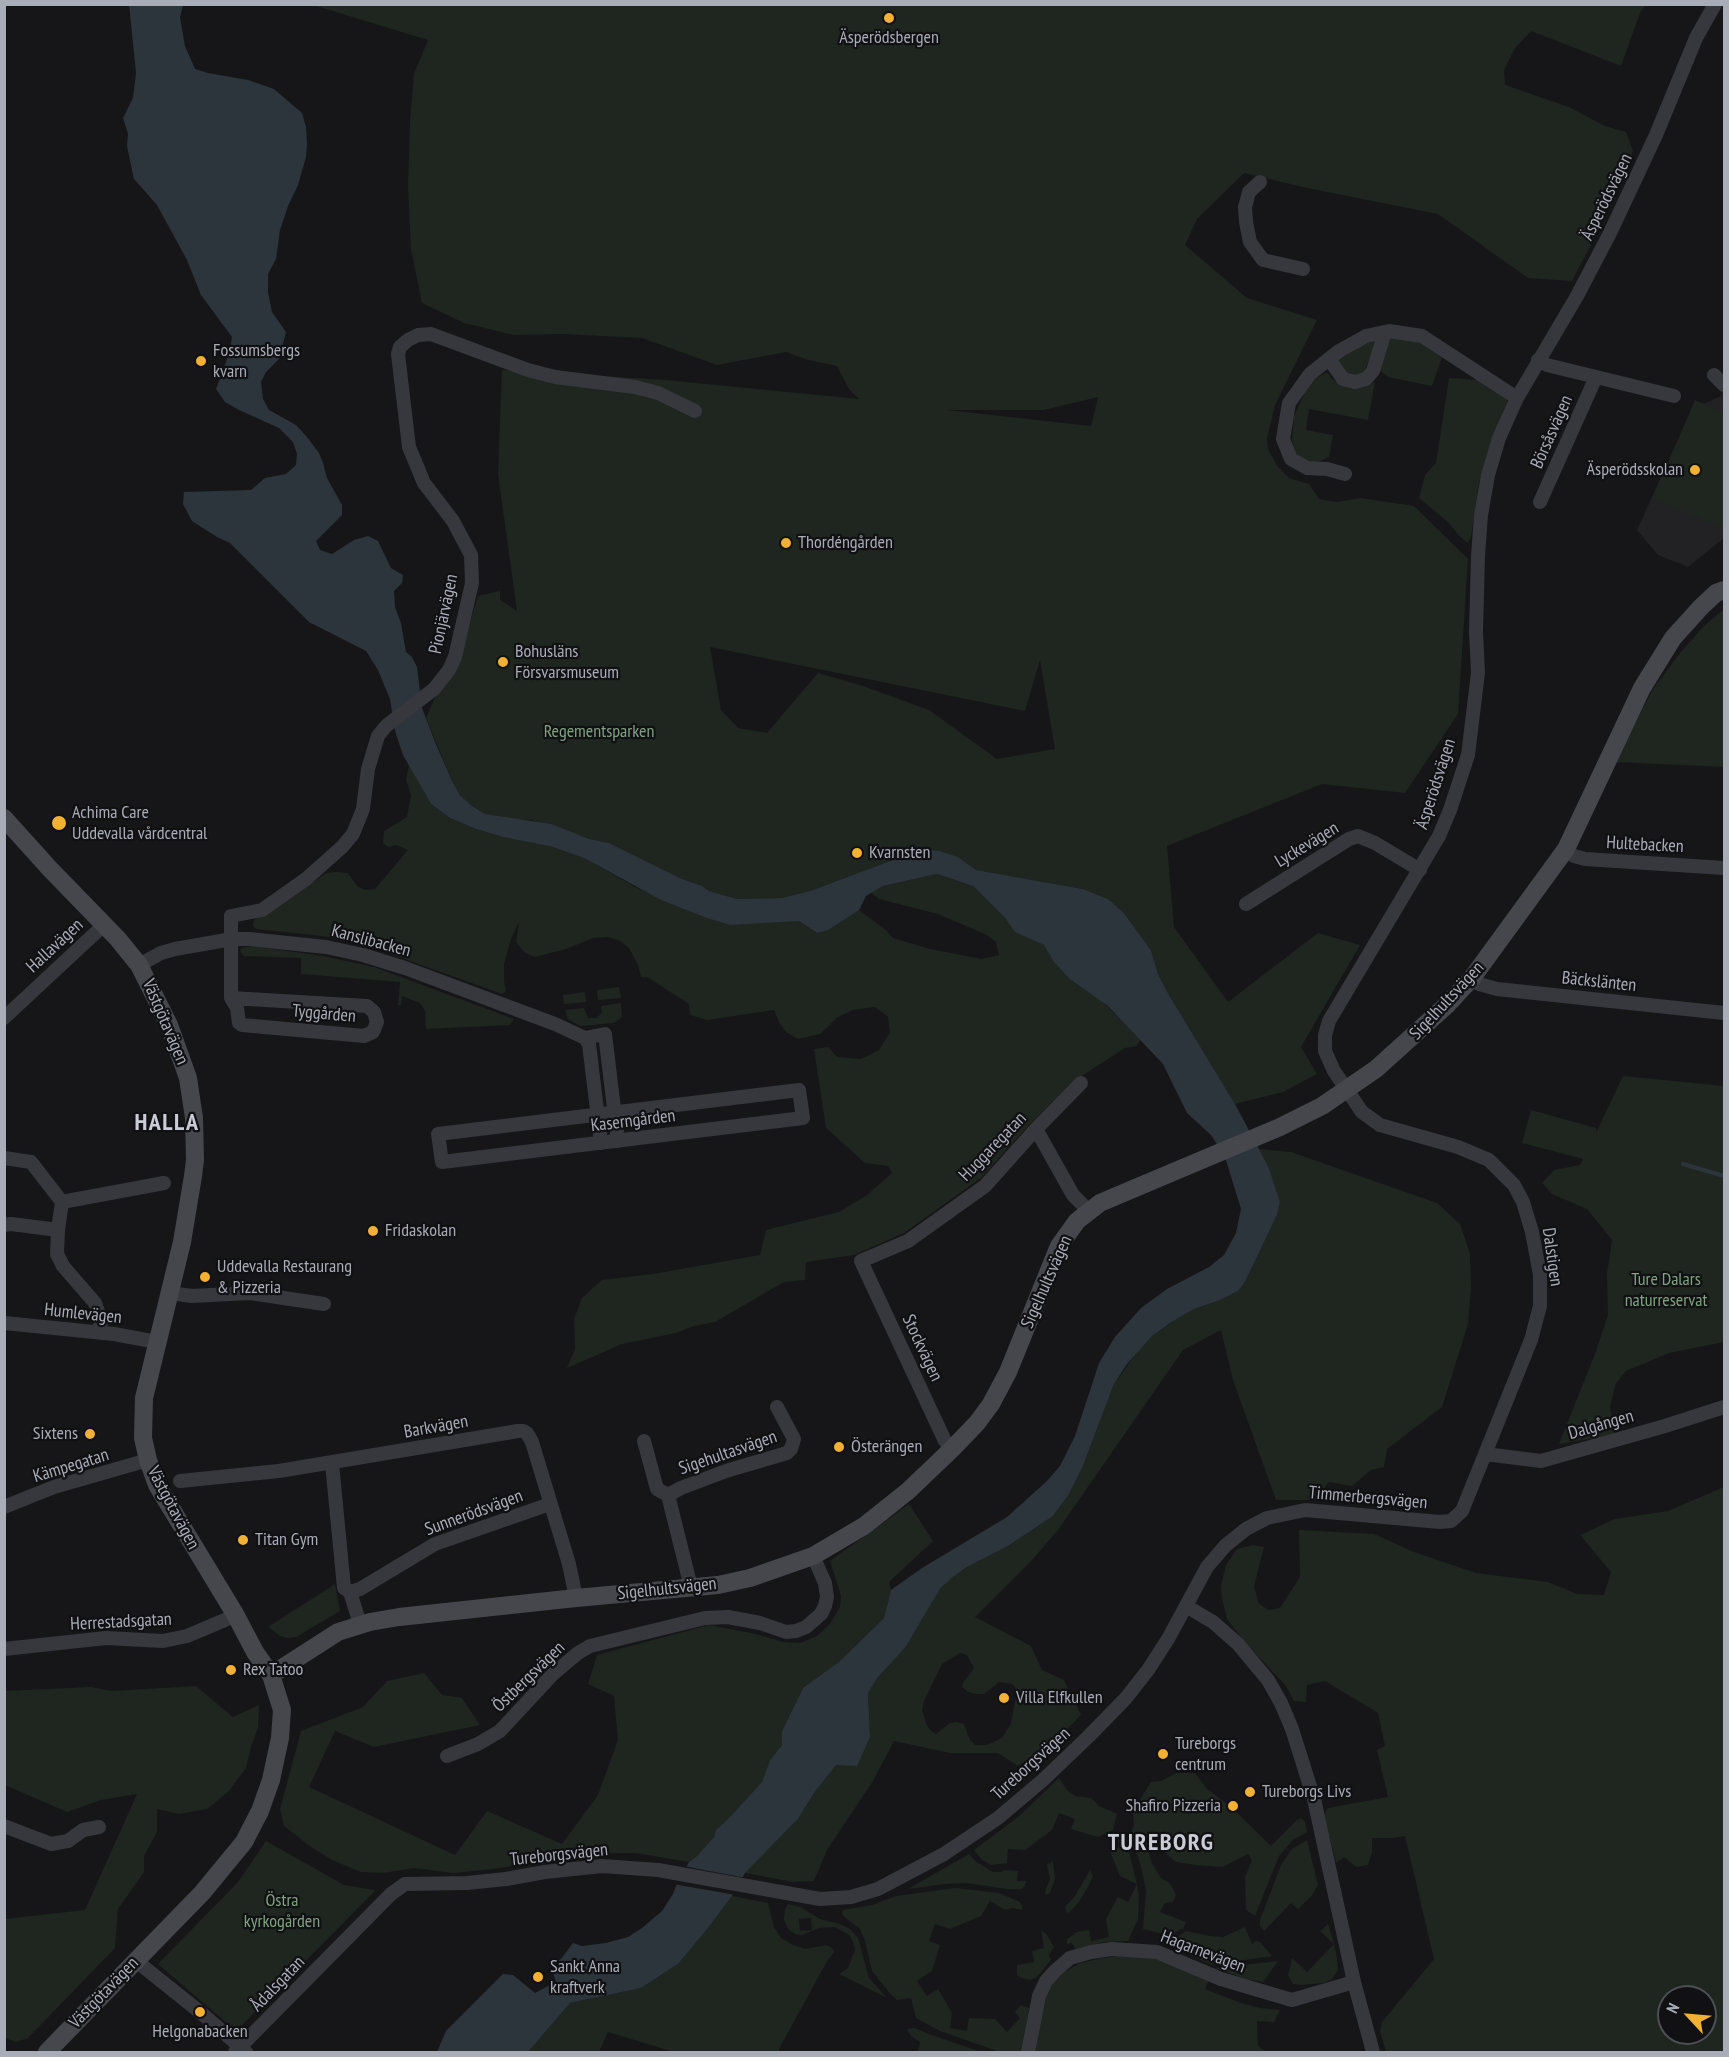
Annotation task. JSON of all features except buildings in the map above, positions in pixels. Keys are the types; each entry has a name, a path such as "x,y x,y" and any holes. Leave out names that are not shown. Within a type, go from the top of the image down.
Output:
{"street":[{"name":"Äsperödsvägen","path":"1362,1112 1334,1071 1325,1051 1324,1035 1329,1021 1439,836 1468,755 1478,673 1476,620 1481,515 1488,475 1499,438 1517,398 1577,296 1610,233 1656,135 1696,38 1715,4"},
{"path":"1260,182 1249,192 1245,207 1250,242 1263,260 1304,269"},
{"path":"1329,359 1343,379 1355,382 1366,379 1373,371 1385,332"},
{"path":"1345,474 1307,468 1291,459 1283,439 1289,403 1310,374 1339,351 1366,336 1385,332 1422,336 1517,398"},
{"name":"Pionjärvägen","path":"232,939 231,916 262,910 312,874 353,834 363,809 368,769 378,736 386,726 434,689 449,670 455,657 472,583 471,555 453,521 424,483 409,447 398,354 400,347 418,334 431,334 528,370 555,377 647,390 674,399 695,411"},
{"name":"Börsåsvägen","path":"1538,360 1547,365 1596,378 1674,396"},
{"name":"Börsåsvägen","path":"1540,502 1596,378"},
{"name":"Sigelhultsvägen","path":"271,1675 338,1632 360,1624 399,1617 718,1585 750,1578 813,1556 864,1526 908,1491 952,1449 977,1423 998,1393 1059,1246 1077,1221 1089,1211 1114,1197 1280,1127 1347,1090 1390,1058 1448,1004 1472,978 1566,849 1633,706 1657,662 1673,638 1701,607 1716,593 1725,590"},
{"name":"Västgötavägen","path":"4,818 50,869 105,924 140,965 175,1038 188,1078 194,1118 195,1160 191,1193 170,1293 144,1398 142,1422 148,1460 157,1485 235,1614 255,1652 271,1675 282,1710 280,1738 266,1795 252,1829 237,1852 47,2052"},
{"name":"Lyckevägen","path":"1246,903 1349,839 1358,836 1375,843 1420,870"},
{"name":"Hultebacken","path":"1566,849 1574,856 1585,859 1725,868"},
{"name":"Hallavägen","path":"4,1018 105,924"},
{"name":"Kanslibacken","path":"140,965 161,953 175,949 232,939 326,947 371,957 544,1020 585,1038"},
{"name":"Tyggården","path":"231,998 367,1006 374,1012 377,1022 373,1032 364,1036 245,1026 240,1023 237,1008 231,998 232,939"},
{"name":"Bäckslänten","path":"1472,978 1479,984 1497,989 1725,1013"},
{"path":"602,1143 589,1044 585,1038 605,1034 618,1141"},
{"name":"Huggaregatan","path":"861,1261 908,1241 985,1186 1081,1083"},
{"name":"Kaserngården","path":"799,1090 802,1118 442,1162 438,1134 598,1115 799,1090"},
{"name":"Dalstigen","path":"1362,1112 1380,1125 1458,1147 1489,1160 1514,1185 1523,1202 1532,1232 1540,1275 1540,1306 1531,1341 1462,1511 1447,1522"},
{"path":"1036,1129 1073,1195 1089,1211"},
{"path":"4,1158 30,1162 62,1202 57,1254 63,1266 95,1303 100,1317 101,1333"},
{"path":"62,1202 164,1183"},
{"path":"4,1225 58,1230"},
{"name":"Stockvägen","path":"861,1261 945,1441 952,1449"},
{"path":"170,1293 192,1296 250,1293 324,1304"},
{"name":"Humlevägen","path":"4,1323 101,1333 157,1342"},
{"name":"Sigehultasvägen","path":"668,1495 726,1471 787,1453 794,1439 777,1407"},
{"name":"Dalgången","path":"1485,1454 1541,1461 1725,1407"},
{"name":"Barkvägen","path":"180,1481 332,1464 523,1431 527,1433 532,1442 569,1564 576,1598"},
{"name":"Sigehultasvägen","path":"644,1441 656,1486 659,1491 668,1495"},
{"name":"Kämpegatan","path":"4,1507 54,1487 148,1460"},
{"path":"332,1464 344,1588 350,1592 360,1624"},
{"name":"Sigehultasvägen","path":"668,1495 689,1579 689,1588"},
{"name":"Sunnerödsvägen","path":"350,1592 360,1589 435,1544 550,1504"},
{"name":"Timmerbergsvägen","path":"1186,1606 1207,1567 1225,1546 1266,1518 1289,1512 1321,1510 1447,1522"},
{"name":"Östbergsvägen","path":"447,1756 478,1744 500,1731 552,1675 578,1653 591,1646 705,1618 728,1617 760,1623 786,1632 806,1627 821,1614 827,1597 825,1583 813,1556"},
{"path":"1186,1606 1213,1623 1238,1644 1268,1680 1292,1729 1314,1799 1354,1982 1373,2052"},
{"name":"Tureborgsvägen","path":"396,1888 414,1882 506,1879 602,1866 658,1870 820,1899 864,1894 911,1873 971,1836 998,1818 1043,1780 1126,1698 1148,1670 1186,1606"},
{"name":"Herrestadsgatan","path":"4,1649 106,1638 163,1641 187,1636 235,1614"},
{"path":"4,1826 51,1845 68,1840 83,1830 99,1827"},
{"name":"Ådalsgatan","path":"241,2051 396,1888"},
{"name":"Hagarnevägen","path":"1028,2052 1039,1996 1047,1981 1070,1958 1091,1952 1112,1949 1157,1952 1221,1979 1292,2000 1354,1982"},
{"path":"135,1960 241,2051"}],"shaded area":[{"path":"129,4 183,5 180,17 185,46 195,69 248,80 274,89 302,113 306,127 306,157 298,185 280,230 276,259 268,274 268,292 272,312 286,332 279,359 266,372 261,382 263,399 269,410 296,425 319,453 327,478 342,505 342,515 316,541 320,550 332,554 354,540 368,536 378,541 391,568 403,575 402,583 394,591 395,607 401,623 406,652 412,657 417,667 422,708 460,795 485,814 551,824 589,839 609,843 709,891 737,899 782,898 810,891 922,849 940,851 958,857 976,870 1083,889 1108,899 1123,912 1151,950 1158,974 1169,995 1235,1104 1269,1168 1280,1202 1277,1215 1238,1291 1194,1309 1170,1323 1152,1336 1127,1364 1114,1384 1083,1466 1069,1494 1053,1516 1008,1546 967,1567 943,1584 905,1648 878,1677 868,1693 870,1737 857,1766 836,1765 814,1793 798,1819 745,1873 732,1896 678,1964 641,1988 570,2003 528,2052 437,2052 446,2031 503,1974 513,1975 535,1993 556,1982 553,1973 558,1969 555,1962 561,1959 573,1943 582,1946 628,1937 662,1911 689,1862 697,1856 714,1837 716,1830 762,1782 770,1760 782,1745 782,1731 803,1688 840,1661 884,1618 891,1590 922,1568 1007,1517 1047,1481 1060,1466 1075,1436 1099,1363 1115,1337 1141,1308 1167,1289 1209,1267 1224,1255 1236,1233 1241,1209 1225,1157 1211,1135 1187,1113 1163,1064 1108,1006 1070,979 1054,962 1044,945 1015,932 1006,919 973,886 937,874 883,886 866,896 859,910 828,930 817,933 799,921 730,925 659,899 586,859 553,847 476,829 450,818 431,804 403,755 395,731 390,699 378,670 366,651 309,622 230,543 192,521 183,504 184,492 251,490 265,478 286,474 296,465 297,454 293,442 279,428 225,402 216,389 229,354 232,337 201,295 187,260 157,205 134,179 127,146 128,134 123,118 133,98 136,73","holes":["917,1592 919,1601 909,1611 905,1611 904,1601 910,1594"]},
{"name":"Äsperödsskolan","path":"1724,387 1724,538 1688,567 1658,555 1637,530 1692,409 1721,396"}],"green space":[{"name":"Regementsparken","path":"313,5 1645,5 1621,66 1531,31 1515,48 1504,70 1505,85 1569,107 1605,126 1626,132 1633,151 1591,245 1572,281 1528,278 1438,214 1244,173 1197,219 1185,245 1247,298 1317,320 1275,405 1267,439 1268,449 1278,467 1289,478 1309,484 1319,499 1337,502 1361,498 1414,506 1468,559 1458,714 1405,793 1322,784 1167,846 1174,927 1228,1002 1318,933 1360,945 1301,1047 1317,1074 1283,1092 1235,1104 1169,995 1158,974 1151,950 1123,912 1108,899 1083,889 976,870 958,857 940,851 922,849 810,891 782,898 737,899 709,891 609,843 589,839 532,820 485,814 460,795 426,718 438,690 461,653 478,596 500,591 500,600 517,611 498,474 502,370 666,380 859,399 849,389 837,366 808,360 786,352 717,365 642,338 563,334 514,335 464,323 422,303 411,249 408,186 414,74 428,40","holes":["1098,397 1091,426 947,410 1044,410","710,647 1025,711 1040,660 1055,749 997,759 929,710 863,686 818,673 767,733 738,728 721,710"]},
{"path":"1389,336 1422,340 1443,354 1432,386 1388,377 1379,370"},
{"path":"1379,338 1363,374 1352,377 1342,371 1338,362 1342,354 1366,339"},
{"path":"1327,372 1333,380 1345,385 1368,385 1375,382 1368,420 1309,409 1306,430 1333,435 1329,457 1310,463 1301,460 1296,453 1292,440 1294,416 1313,380"},
{"path":"1449,378 1481,380 1504,394 1507,402 1479,482 1471,537 1468,543 1449,523 1419,498 1425,475 1436,463"},
{"name":"Äsperödsskolan","path":"1695,400 1724,413 1724,529 1653,498"},
{"path":"1724,609 1724,767 1615,762 1653,689 1680,653 1704,626"},
{"path":"409,765 431,804 450,818 476,829 553,847 586,859 635,887 704,917 799,921 817,933 859,910 893,938 930,949 982,959 999,955 996,942 987,935 938,914 879,899 871,893 883,886 937,874 973,886 1006,919 1044,945 1141,1039 1137,1046 1125,1048 1071,1083 981,1178 904,1233 854,1255 806,1262 805,1280 784,1282 715,1322 622,1344 567,1368 575,1349 574,1319 582,1298 602,1280 653,1274 760,1255 766,1230 839,1212 867,1195 892,1173 888,1166 865,1163 826,1128 814,1049 828,1047 837,1057 861,1059 879,1050 890,1032 888,1017 875,1007 853,1010 838,1017 820,1034 798,1039 786,1032 774,1010 707,1020 690,1015 689,1004 647,977 641,977 638,965 629,948 620,941 608,937 593,938 566,949 535,957 524,952 516,942 519,922 511,939 504,964 506,991 502,994 360,943 322,936 256,929 253,926 254,920 327,873 348,873 358,887 366,890 375,889 408,850 396,845 388,847 383,843 384,831 407,817 411,795 406,780"},
{"path":"253,946 323,956 374,967 514,1019 510,1025 426,1029 425,1011 420,1003 402,996 401,1005 398,1005 400,982 301,974 301,958 244,956 241,953 242,948"},
{"path":"619,987 621,998 598,1000 597,990"},
{"path":"585,992 586,1002 564,1004 563,995"},
{"path":"621,1003 622,1017 614,1023 580,1026 568,1019 565,1010 584,1008 588,1018 597,1018 602,1012 601,1006"},
{"name":"Ture Dalars naturreservat","path":"1623,1076 1724,1086 1724,1342 1669,1353 1626,1371 1616,1383 1610,1406 1614,1435 1559,1444 1608,1315 1607,1274 1612,1240 1587,1209 1552,1194 1542,1183 1554,1170 1580,1165 1583,1159 1522,1143 1531,1110 1596,1128 1596,1133"},
{"path":"1259,1149 1291,1152 1437,1203 1460,1224 1470,1254 1471,1289 1468,1324 1442,1407 1387,1449 1384,1467 1371,1470 1352,1486 1329,1482 1315,1500 1276,1500 1233,1380 1221,1330 1183,1350 1058,1530 1032,1560 975,1617 1031,1646 1042,1670 1064,1680 1081,1715 1055,1741 1018,1766 998,1753 950,1753 894,1741 873,1781 827,1850 814,1881 793,1882 745,1873 798,1819 814,1793 836,1765 870,1737 868,1693 878,1677 905,1648 943,1584 967,1567 1008,1546 1053,1516 1069,1494 1083,1466 1114,1384 1138,1351 1152,1336 1170,1323 1194,1309 1238,1291 1277,1215 1280,1202 1269,1168","holes":["960,1653 967,1655 974,1668 963,1683 962,1687 967,1691 984,1694 999,1682 1012,1684 1015,1687 1016,1696 1011,1723 1002,1738 987,1745 975,1745 970,1740 964,1724 956,1722 950,1723 936,1734 930,1730 922,1710 942,1664"]},
{"path":"1724,1487 1724,2052 1386,2052 1380,2031 1382,2022 1434,1959 1405,1836 1372,1838 1372,1852 1368,1865 1356,1867 1344,1857 1336,1863 1324,1815 1328,1808 1388,1797 1377,1750 1385,1746 1378,1713 1325,1681 1307,1685 1306,1702 1294,1701 1286,1686 1243,1640 1227,1619 1221,1585 1226,1565 1237,1549 1253,1545 1264,1547 1254,1587 1259,1604 1269,1610 1280,1608 1300,1577 1299,1530 1374,1534 1414,1552 1476,1573 1548,1582 1577,1594 1604,1595 1611,1572 1580,1535 1615,1519 1668,1511"},
{"path":"909,1504 933,1541 889,1582 891,1590 884,1618 840,1661 803,1688 782,1731 782,1745 770,1760 762,1782 716,1830 714,1837 697,1856 689,1862 636,1853 597,1853 453,1873 414,1868 383,1873 361,1872 332,1860 284,1826 280,1809 301,1731 363,1707 387,1681 424,1673 442,1695 462,1698 480,1725 374,1747 335,1731 309,1787 455,1855 487,1811 562,1844 598,1795 618,1740 614,1696 588,1684 597,1655 709,1625 783,1642 800,1643 817,1636 830,1624 840,1607 841,1596 830,1561"},
{"path":"335,1584 340,1611 296,1637 280,1636 268,1627"},
{"path":"196,1686 233,1717 259,1705 258,1728 246,1768 229,1791 207,1809 179,1814 157,1809 157,1832 144,1856 144,1872 118,1909 115,1948 28,2038 16,2042 5,2038 5,1919 85,1910 137,1794 101,1800 67,1812 5,1785 5,1691 91,1687 111,1691"},
{"path":"1176,1773 1195,1773 1207,1789 1230,1806 1271,1846 1297,1820 1301,1818 1305,1822 1307,1832 1293,1840 1279,1856 1255,1916 1246,1910 1245,1877 1252,1860 1248,1854 1223,1867 1196,1865 1176,1862 1152,1841 1148,1848 1152,1864 1161,1878 1170,1883 1176,1895 1173,1902 1165,1903 1160,1912 1186,1922 1183,1929 1171,1936 1143,1929 1146,1891 1141,1866 1130,1835 1134,1825 1133,1811 1151,1782 1161,1781"},
{"path":"1059,1778 1067,1790 1075,1796 1091,1798 1099,1806 1117,1814 1113,1830 1098,1837 1071,1829 1075,1819 1059,1813 1052,1830 1025,1850 1008,1849 1007,1863 991,1865 981,1859 974,1850 1018,1817"},
{"path":"1118,1840 1123,1840 1128,1847 1137,1884 1120,1876 1110,1851 1120,1847"},
{"path":"1307,1840 1318,1885 1298,1909 1291,1903 1264,1931 1260,1926 1260,1920 1281,1865 1292,1849"},
{"name":"Östra kyrkogården","path":"266,1841 344,1885 375,1891 236,2031 158,1964 238,1882"},
{"path":"969,1854 975,1861 993,1872 1018,1871 1017,1881 1026,1881 1025,1886 1022,1889 1007,1889 966,1883 908,1889"},
{"path":"1053,1861 1055,1879 1050,1893 1046,1895 1050,1879 1047,1865"},
{"path":"1090,1870 1093,1876 1089,1885 1079,1902 1067,1913 1065,1907 1075,1896"},
{"path":"1137,1884 1138,1919 1128,1941 1104,1942 1075,1949 1072,1943 1067,1944 1067,1939 1077,1932 1089,1930 1091,1941 1109,1937 1106,1919 1118,1897 1128,1902"},
{"path":"955,1888 999,1893 1020,1902 1022,1910 1013,1908 1005,1910 990,1901 981,1916 950,1929 935,1924 929,1941 940,1945 932,1971 917,1981 927,1996 938,1989 952,2013 950,2028 967,2031 969,2018 995,2019 1007,2032 1020,2018 1015,2012 1021,2005 1029,2008 1023,2047 1020,2052 1000,2052 940,2031 916,2018 911,1998 897,2000 872,1971 860,1929 842,1915 843,1910 872,1905 896,1896"},
{"path":"732,1896 768,1903 774,1927 781,1938 793,1945 805,1949 826,1945 834,1952 779,2052 674,2052 608,2032 599,2052 528,2052 570,2003 641,1988 678,1964"},
{"path":"788,1904 800,1907 820,1919 850,1929 858,1938 869,1978 887,1998 839,1974 848,1968 855,1950 849,1935 835,1927 819,1928 802,1935 795,1934 789,1930 784,1920","holes":["811,1918 812,1930 800,1931 799,1919"]},
{"path":"1328,1924 1334,1944 1320,1931"},
{"path":"1245,1927 1252,1944 1256,1941 1260,1942 1272,1956 1212,1965 1174,1948 1177,1937 1186,1931 1223,1937"},
{"path":"1041,1930 1054,1947 1049,1955 1051,1960 1036,1978 1030,1980 1021,1978 1017,1975 1017,1965 1034,1962 1032,1951 1044,1948"},
{"path":"1334,1944 1338,1970 1332,1979 1323,1983 1293,1984 1288,1975 1292,1958 1307,1972"},
{"path":"1129,1955 1159,1958 1209,1980 1205,1989 1241,2003 1280,2010 1274,2022 1257,2021 1258,2046 1266,2052 1035,2052 1042,2001 1056,1977 1080,1963"},
{"path":"1278,1961 1263,1982 1245,1979 1216,1968"},
{"path":"914,2028 981,2052 918,2052 920,2042 911,2036 907,2029"}],"pier":[{"path":"683,1866 746,1878 736,1895 673,1884"}],"waterway":[{"path":"1683,1164 1724,1176"},
{"path":"891,1636 923,1588 941,1573"}],"place":[{"name":"Äsperödsbergen","path":"889,18"},
{"name":"Fossumsbergs kvarn","path":"201,361"},
{"name":"Äsperödsskolan","path":"1695,470"},
{"name":"Thordéngården","path":"786,543"},
{"name":"Bohusläns Försvarsmuseum","path":"503,662"},
{"name":"Achima Care Uddevalla vårdcentral","path":"59,823"},
{"name":"Kvarnsten","path":"857,853"},
{"name":"Fridaskolan","path":"373,1231"},
{"name":"Uddevalla Restaurang & Pizzeria","path":"205,1277"},
{"name":"Sixtens","path":"90,1434"},
{"name":"Österängen","path":"839,1447"},
{"name":"Titan Gym","path":"243,1540"},
{"name":"Rex Tatoo","path":"231,1670"},
{"name":"Villa Elfkullen","path":"1004,1698"},
{"name":"Tureborgs centrum","path":"1163,1754"},
{"name":"Tureborgs Livs","path":"1250,1792"},
{"name":"Shafiro Pizzeria","path":"1233,1806"},
{"name":"Sankt Anna kraftverk","path":"538,1977"},
{"name":"Helgonabacken","path":"200,2012"}],"district":[{"name":"HALLA","path":"167,1123"},
{"name":"TUREBORG","path":"1161,1843"}]}
